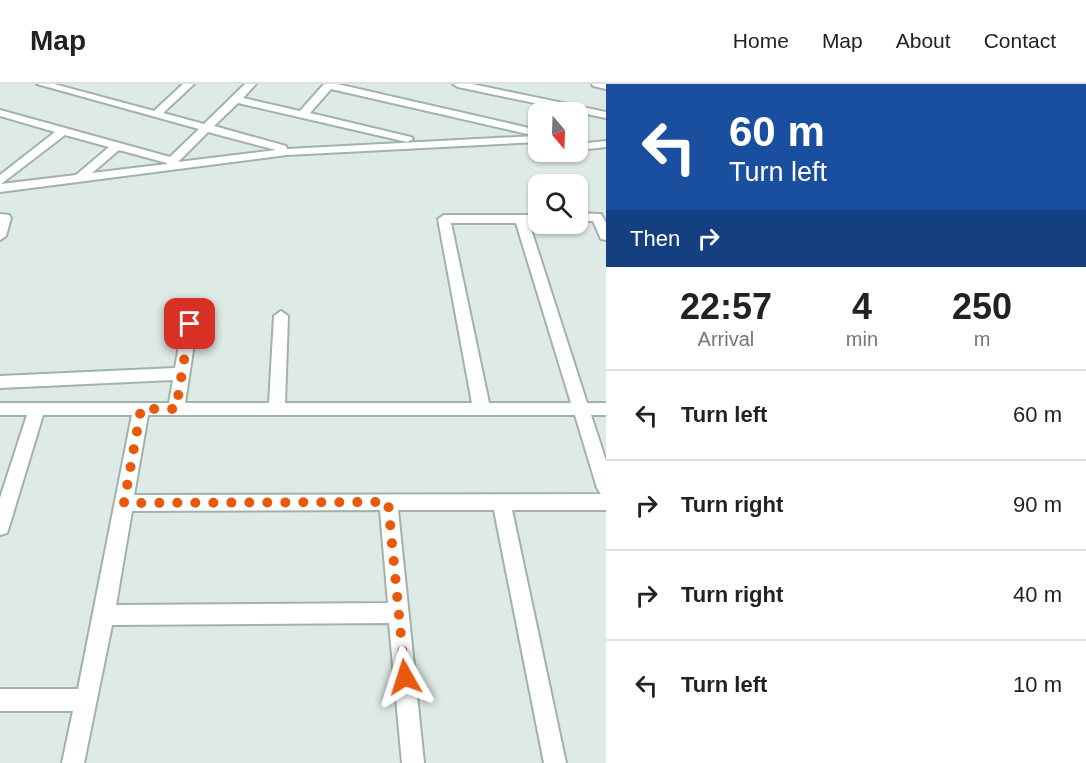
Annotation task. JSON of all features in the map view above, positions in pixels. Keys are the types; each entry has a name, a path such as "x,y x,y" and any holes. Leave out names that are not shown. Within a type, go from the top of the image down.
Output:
{"street":[{"path":"42,84 157,112 206,129 283,148 287,152"},
{"path":"157,112 185,84"},
{"path":"172,163 251,84"},
{"path":"458,84 606,115"},
{"path":"597,84 606,86"},
{"path":"302,115 329,85 388,95 528,131"},
{"path":"236,99 407,139 411,145"},
{"path":"0,113 118,145 172,163"},
{"path":"0,126 14,117"},
{"path":"0,181 64,130"},
{"path":"588,135 606,133"},
{"path":"0,188 77,180 172,163 287,152 528,139"},
{"path":"588,146 606,144"},
{"path":"77,180 118,145"},
{"path":"0,198 263,164 428,153 528,150"},
{"path":"588,217 597,217 606,236"},
{"path":"0,218 5,218 0,236"},
{"path":"482,410 444,219 528,219"},
{"path":"520,219 606,488"},
{"path":"277,409 280,316"},
{"path":"176,409 190,324"},
{"path":"0,381 180,374"},
{"path":"0,409 606,409"},
{"path":"0,527 37,409"},
{"path":"73,763 104,615 141,409"},
{"path":"501,501 555,763"},
{"path":"388,502 413,763"},
{"path":"124,503 606,502"},
{"path":"104,615 399,613"},
{"path":"0,700 85,700"}],"route":[{"path":"190,324 176,409 141,409 124,503 388,502 405,677"}]}
